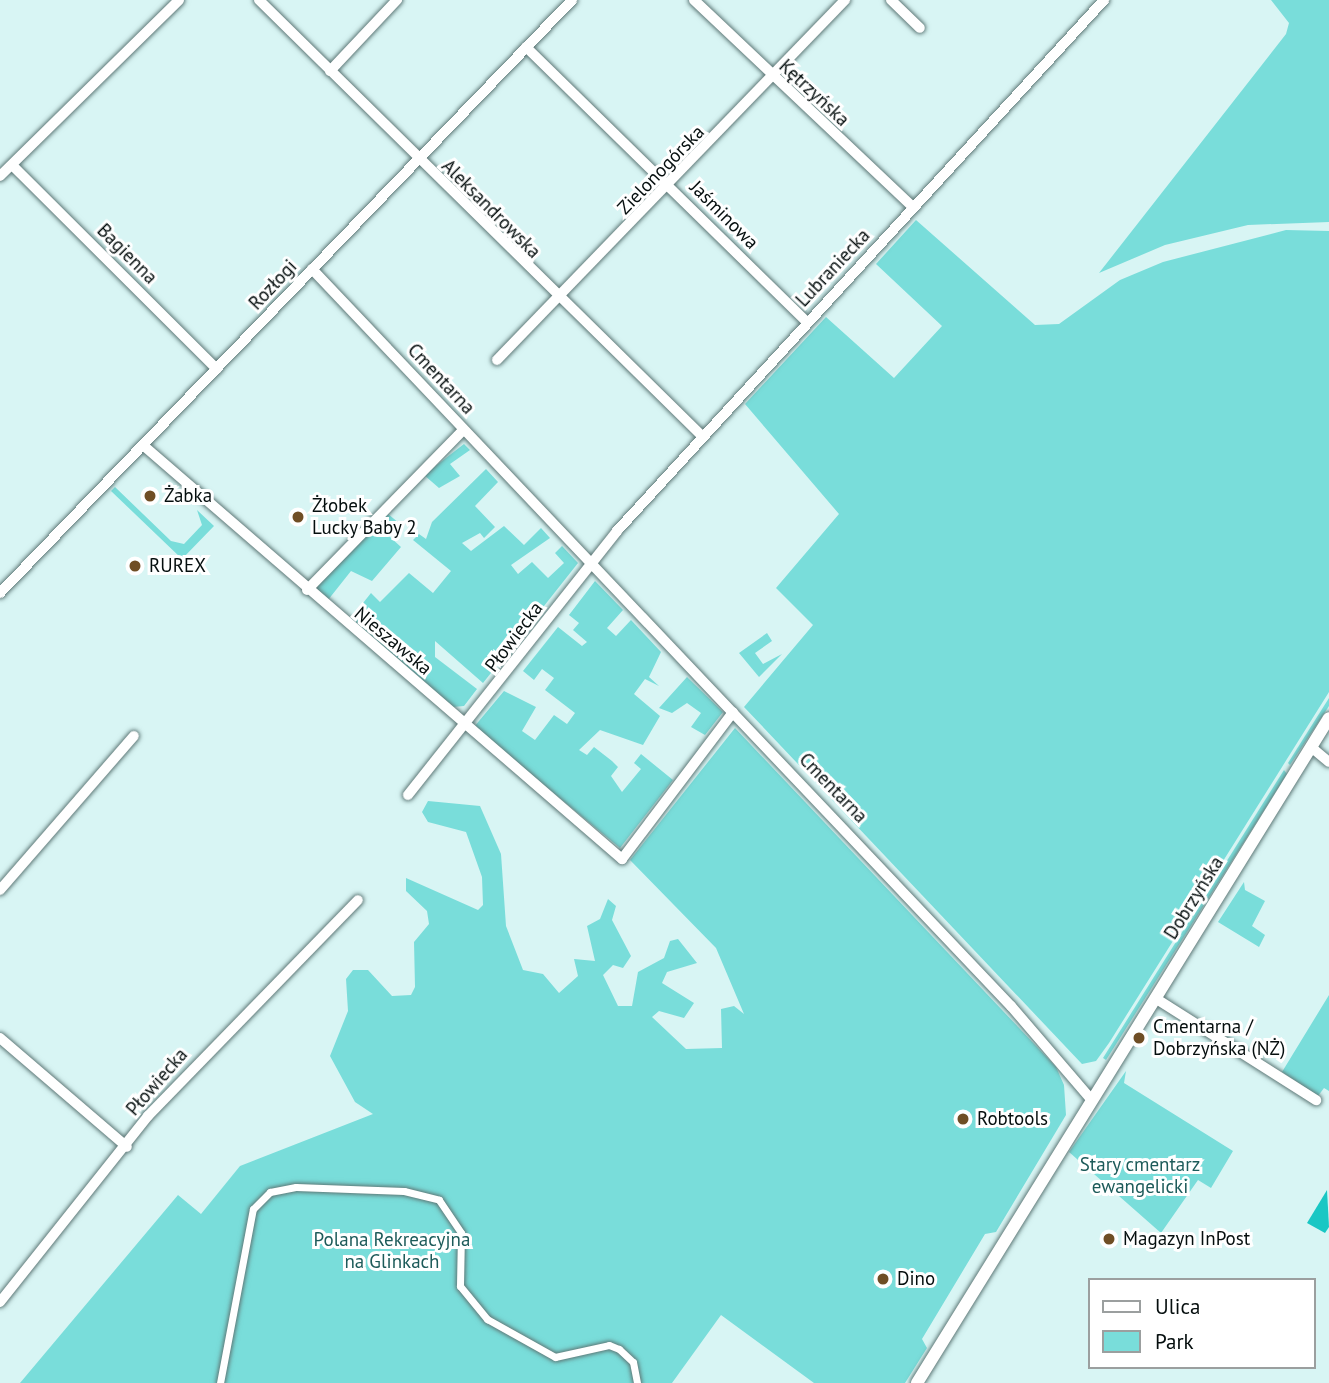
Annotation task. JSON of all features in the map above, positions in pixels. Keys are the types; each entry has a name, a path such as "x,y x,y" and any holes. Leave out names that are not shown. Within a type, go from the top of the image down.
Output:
{"street":[{"path":"0,176 179,0"},
{"name":"Aleksandrowska","path":"259,0 557,299 703,437"},
{"path":"330,71 397,0"},
{"name":"Rozłogi","path":"0,593 572,0"},
{"name":"Kętrzyńska","path":"694,0 772,79 913,207"},
{"name":"Zielonogórska","path":"497,360 670,187 845,0"},
{"path":"891,0 920,28"},
{"name":"Lubraniecka","path":"592,563 806,321 1103,0"},
{"name":"Jaśminowa","path":"526,47 806,321"},
{"name":"Bagienna","path":"12,164 218,369"},
{"name":"Cmentarna","path":"312,270 1053,1051 1090,1097"},
{"path":"307,590 463,430"},
{"name":"Nieszawska","path":"144,446 307,590 622,859 733,712"},
{"name":"Płowiecka","path":"408,796 468,727 592,563"},
{"name":"Dobrzyńska","path":"1090,1097 1155,998 1329,718"},
{"path":"0,890 134,736"},
{"path":"1311,747 1329,762"},
{"name":"Płowiecka","path":"0,1302 223,1033 358,900"},
{"path":"1155,998 1316,1100"},
{"path":"0,1038 127,1147"},
{"path":"917,1383 1090,1097"},
{"path":"220,1383 253,1209 271,1192 296,1187 404,1191 439,1200 461,1233 460,1286 487,1319 555,1357 609,1345 619,1349 633,1362 637,1383"}],"green space":[{"path":"1271,0 1329,0 1329,222 1248,225 1165,245 1099,273 1286,34 1289,23"},
{"path":"916,220 1035,325 1059,324 1120,280 1163,262 1286,230 1329,231 1329,692 1109,1043 1096,1061 1082,1064 744,707 813,625 776,588 839,514 745,404 826,317 894,378 942,326 876,264"},
{"path":"464,444 470,450 450,464 460,476 439,488 424,475"},
{"path":"486,469 498,482 475,506 495,527 484,538 480,533 462,543 471,551 504,526 524,545 541,528 550,538 511,565 518,574 532,562 548,578 564,563 555,553 562,546 578,563 483,683 435,641 435,657 477,689 464,706 453,707 351,618 371,593 380,602 409,573 433,593 451,571 413,540 419,534 426,539 432,522"},
{"path":"115,487 171,541 184,544 202,525 197,510 214,526 182,559 111,491"},
{"path":"388,514 399,523 390,537 401,547 372,581 351,571 328,600 315,588"},
{"path":"595,581 623,610 607,628 616,636 631,620 661,652 649,677 659,686 645,679 634,694 660,716 643,745 600,730 579,750 587,755 594,747 612,761 618,767 611,776 622,792 641,769 634,763 641,754 673,780 620,848 474,727 504,691 536,707 522,731 535,740 554,715 567,724 575,713 545,690 554,678 542,669 534,680 523,671 558,627 582,646 587,642 573,630 579,623 569,615"},
{"path":"767,633 772,641 755,653 763,664 782,654 759,677 739,653"},
{"path":"687,677 723,712 705,735 691,727 701,713 687,703 672,713 659,708"},
{"path":"1329,698 1329,706 1290,765 1288,763"},
{"name":"Polana Rekreacyjna na Glinkach","path":"735,728 1056,1067 1064,1085 1066,1115 996,1232 985,1234 922,1339 927,1348 905,1383 814,1383 721,1315 672,1383 20,1383 178,1195 201,1214 240,1166 373,1114 355,1102 330,1056 348,1011 346,979 353,970 368,970 392,996 411,995 415,987 414,942 429,924 427,911 406,891 406,878 478,910 483,905 482,877 466,832 428,822 422,812 428,801 480,806 501,854 506,926 523,970 543,974 559,993 578,976 574,959 595,961 587,926 600,919 608,899 616,906 612,920 631,956 623,968 613,965 603,975 618,1006 632,1006 638,972 664,958 670,941 678,939 697,963 667,972 662,983 694,1003 684,1018 659,1011 652,1017 686,1049 722,1048 721,1009 734,1006 744,1014 716,948 630,860"},
{"path":"1284,770 1287,774 1106,1060 1103,1058"},
{"path":"1244,882 1245,890 1265,901 1252,926 1265,935 1259,947 1218,922"},
{"path":"1329,995 1329,1091 1324,1088 1318,1096 1282,1072"},
{"name":"Stary cmentarz ewangelicki","path":"1126,1071 1124,1083 1233,1151 1211,1188 1198,1180 1161,1233 1069,1152"}],"shaded area":[{"path":"1327,1190 1329,1227 1325,1233 1307,1223"}],"place":[{"name":"Żabka","path":"150,496"},
{"name":"Żłobek Lucky Baby 2","path":"298,517"},
{"name":"RUREX","path":"135,566"},
{"name":"Cmentarna / Dobrzyńska (NŻ)","path":"1139,1038"},
{"name":"Robtools","path":"963,1119"},
{"name":"Magazyn InPost","path":"1109,1239"},
{"name":"Dino","path":"883,1279"}]}
